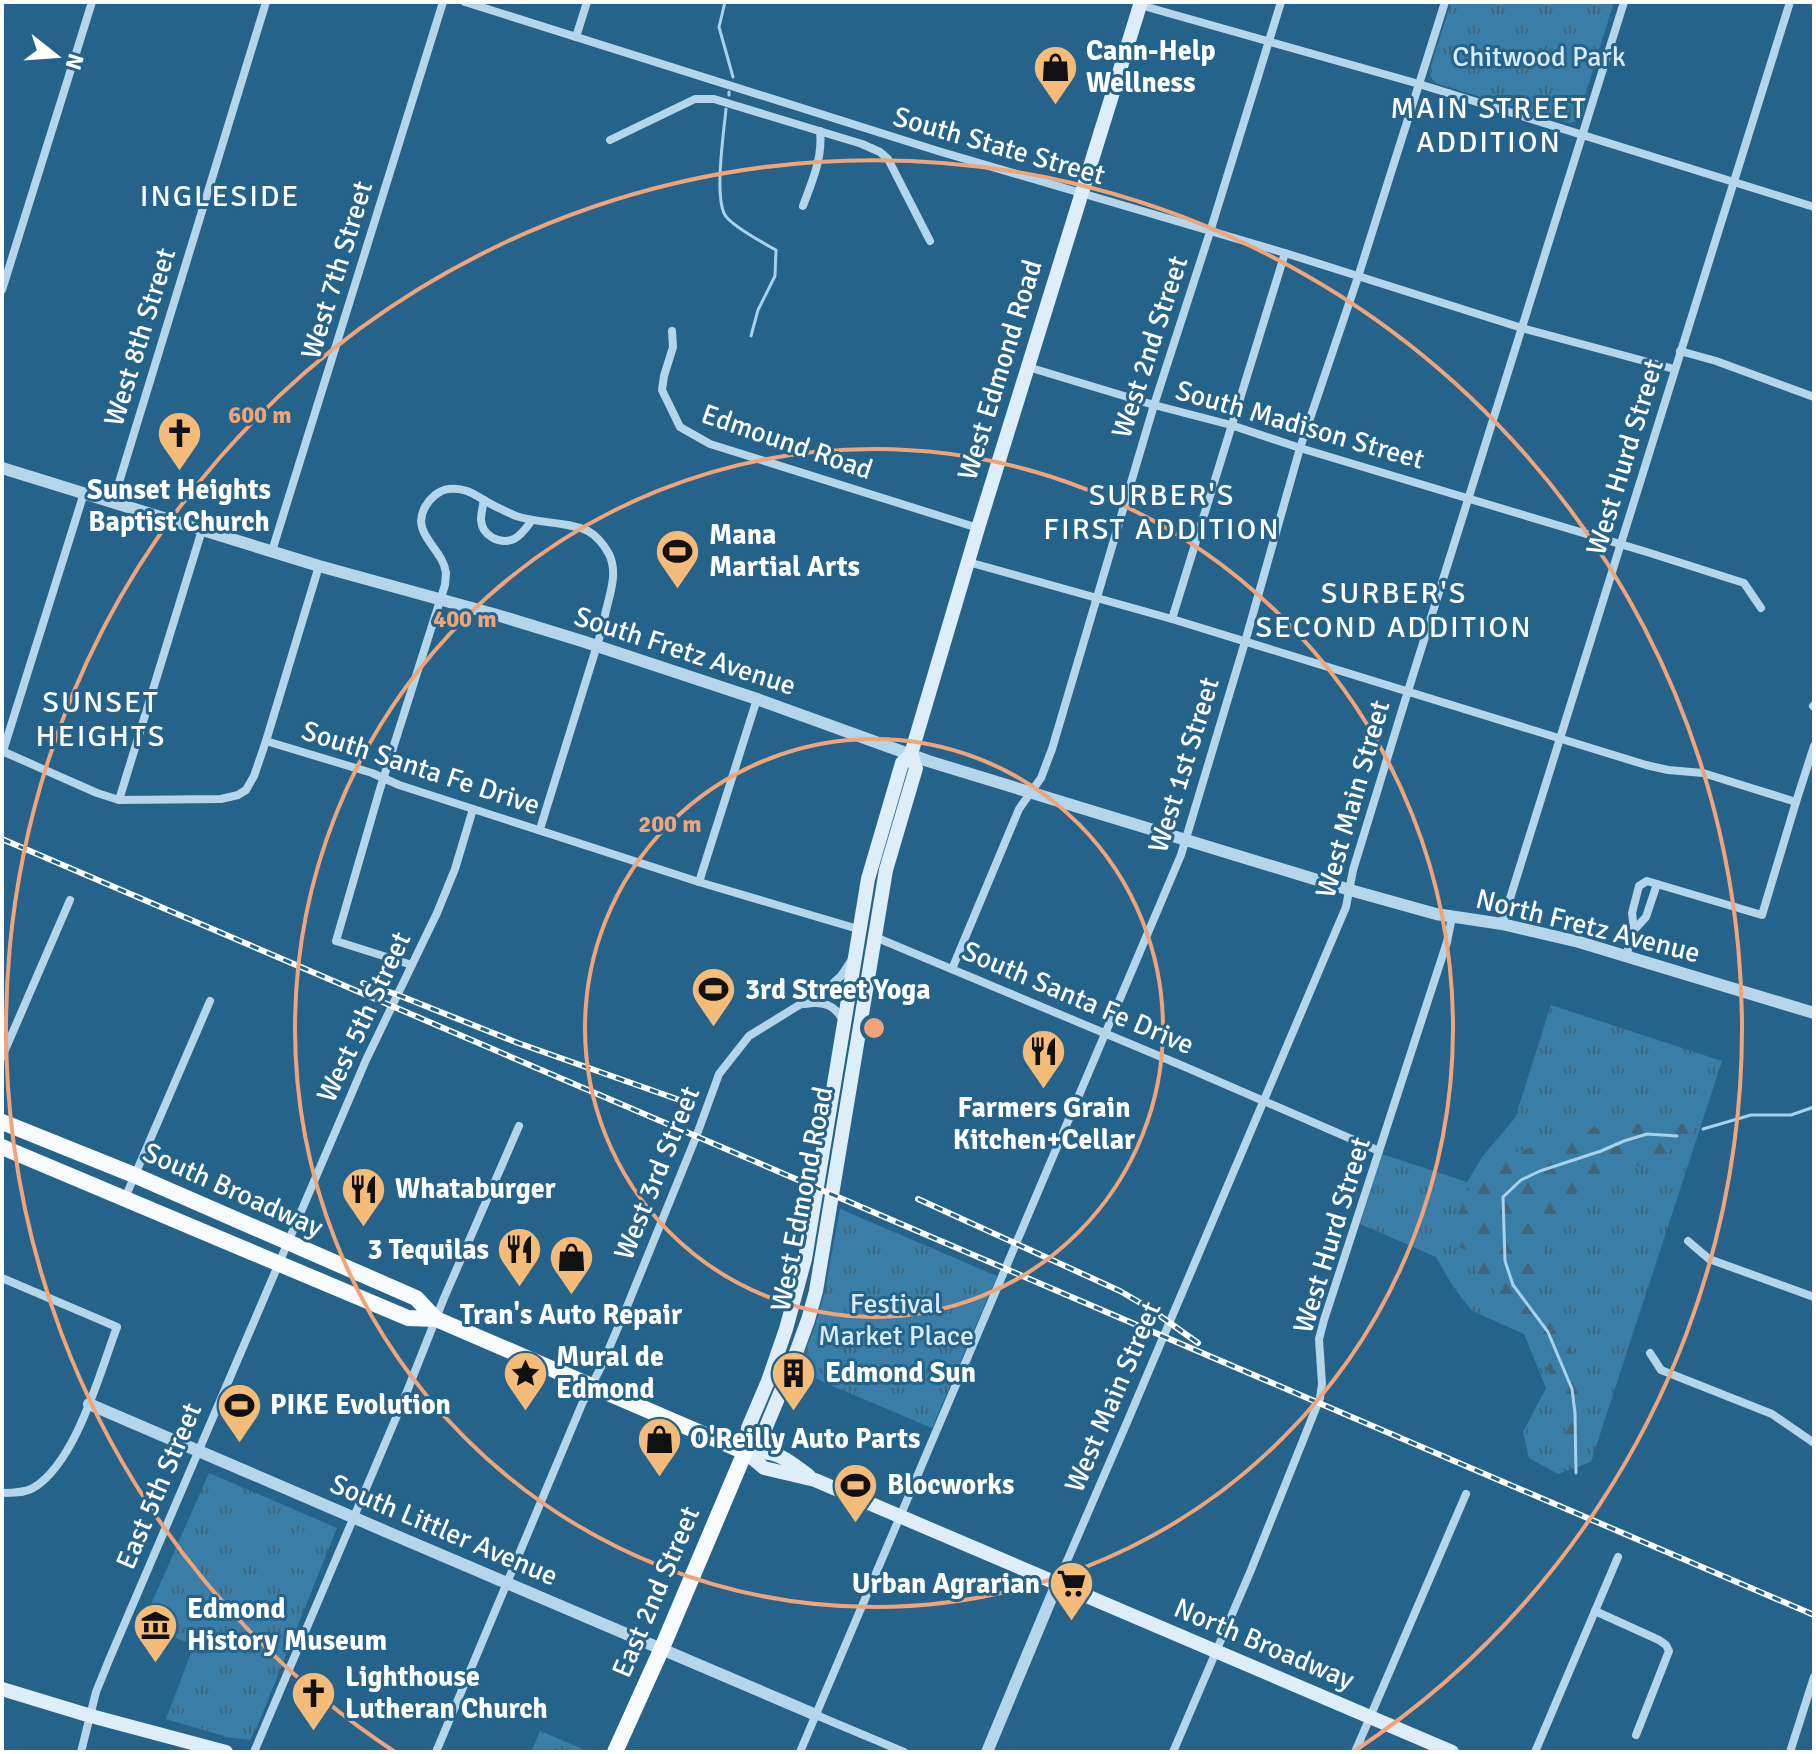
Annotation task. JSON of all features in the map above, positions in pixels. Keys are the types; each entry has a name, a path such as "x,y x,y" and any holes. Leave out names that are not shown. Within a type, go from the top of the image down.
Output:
{"main road":[{"name":"West Edmond Road","path":"745,1452 748,1428 786,1329 805,1259 868,879 902,763 911,754 1141,3"},
{"name":"West Edmond Road","path":"745,1452 763,1434 789,1372 816,1291 886,870 916,768 911,754"},
{"name":"South Broadway","path":"2,1122 134,1175 416,1298 436,1319"},
{"name":"South Broadway","path":"2,1147 408,1318 436,1319 745,1452 764,1468 815,1480 1057,1584"},
{"name":"East 2nd Street","path":"615,1752 745,1452"},
{"name":"North Broadway","path":"1057,1584 1452,1752"},
{"path":"2,1689 226,1752"}],"street":[{"path":"2,290 92,2"},
{"name":"West 8th Street","path":"113,502 266,2"},
{"name":"West 7th Street","path":"272,551 443,2"},
{"name":"South State Street","path":"467,2 938,151 1285,253 1522,328 1674,369"},
{"path":"576,37 587,2"},
{"name":"West 2nd Street","path":"952,969 1019,809 1041,778 1052,749 1154,405 1281,2"},
{"name":"West 1st Street","path":"800,1752 1181,855 1300,448 1445,2"},
{"name":"West Main Street","path":"1057,1584 1346,907 1353,870 1624,2"},
{"name":"West Hurd Street","path":"1502,924 1790,2"},
{"path":"1141,3 1419,84 1814,207"},
{"path":"760,113 762,97"},
{"path":"610,140 695,99 714,99 862,144 888,159 930,241"},
{"path":"803,206 822,147 820,131"},
{"path":"1172,619 1285,253"},
{"name":"Edmound Road","path":"672,331 673,347 662,390 680,427 718,447 978,528"},
{"path":"1680,351 1814,397"},
{"name":"South Madison Street","path":"1028,367 1231,425 1744,583 1761,608"},
{"name":"South Fretz Avenue","path":"2,468 319,566 596,646 911,754 1350,890"},
{"path":"412,965 336,941 446,574 441,558 423,535 423,510 432,498 448,489 476,493 503,510 532,520 584,529 593,534 608,552 613,566 614,578 603,626 540,829"},
{"path":"2,751 84,493"},
{"path":"484,500 481,521 484,530 496,540 517,538 532,520"},
{"path":"119,800 202,530"},
{"path":"968,562 1172,619 1646,765 1703,773 1796,802"},
{"path":"266,741 319,566"},
{"path":"699,882 757,699"},
{"name":"South Santa Fe Drive","path":"2,751 119,800 221,799 246,790 266,741 699,882 858,929"},
{"path":"1626,956 1634,930 1632,913 1639,886 1647,881 1762,915 1814,746"},
{"name":"West 5th Street","path":"288,1242 366,1060 455,869 473,809"},
{"path":"1634,930 1646,917 1657,884"},
{"name":"North Fretz Avenue","path":"1350,890 1424,912 1502,924 1579,942 1814,1013"},
{"path":"2,1057 70,900"},
{"name":"West Hurd Street","path":"1173,1752 1320,1398 1319,1339 1324,1320 1447,942 1452,917"},
{"name":"South Santa Fe Drive","path":"875,937 1379,1151"},
{"name":"West 3rd Street","path":"436,1752 556,1465 634,1291 719,1074 749,1036 841,976 855,950"},
{"path":"125,1198 210,1001"},
{"path":"800,1005 833,1006 843,1022"},
{"path":"254,1752 519,1126"},
{"path":"1688,1241 1709,1259 1814,1297"},
{"name":"East 5th Street","path":"81,1752 96,1692 288,1242"},
{"path":"2,1278 117,1327 89,1404 68,1448 49,1474 32,1489 2,1493"},
{"path":"1650,1353 1661,1370 1772,1414 1814,1443"},
{"name":"South Littler Avenue","path":"89,1404 904,1752"},
{"path":"1355,1752 1466,1494"},
{"path":"1535,1752 1618,1557"},
{"path":"987,1752 1057,1584"},
{"path":"1595,1611 1659,1640 1669,1651 1636,1735"},
{"path":"1790,1752 1814,1677"}],"green space":[{"name":"Chitwood Park","path":"1451,2 1614,2 1584,99 1581,120 1565,122 1434,81 1430,69"},
{"path":"1545,59 1580,69 1574,90 1539,80"},
{"path":"1551,1005 1722,1061 1591,1462 1558,1474 1529,1458 1523,1432 1546,1388 1524,1334 1472,1311 1436,1257 1360,1224 1382,1154 1467,1182 1482,1157 1515,1118"},
{"path":"1615,1124 1693,1124 1685,1148 1673,1148 1648,1163 1615,1172 1583,1186 1548,1225 1537,1290 1559,1318 1588,1394 1586,1449 1565,1450 1563,1399 1532,1336 1519,1318 1501,1305 1495,1286 1477,1276 1476,1254 1446,1239 1476,1175 1491,1155 1512,1154 1576,1131"},
{"name":"Festival Market Place","path":"840,1209 997,1276 932,1428 823,1382 798,1368 824,1295"},
{"path":"209,1473 337,1528 250,1740 227,1737 166,1719 194,1645 142,1625"},
{"path":"242,1523 273,1536 267,1551 235,1538"},
{"path":"299,1529 318,1538 304,1570 285,1562"},
{"path":"540,1731 590,1752 531,1752"}],"waterway":[{"path":"725,2 719,27 733,77"},
{"path":"726,109 720,179 725,215 741,229 776,250 775,276 758,310 751,336"},
{"path":"1703,1129 1751,1115 1791,1115 1814,1107"},
{"path":"1576,1473 1572,1389 1548,1332 1513,1285 1505,1261 1503,1197 1521,1180 1540,1171 1624,1141 1647,1134 1677,1136"}],"railway":[{"path":"2,839 1814,1615"},
{"path":"363,983 518,1043 688,1103"},
{"path":"918,1199 1120,1291 1198,1343"}],"place":[{"name":"Cann-Help Wellness","path":"1055,106"},
{"name":"Sunset Heights Baptist Church","path":"179,472"},
{"name":"Mana Martial Arts","path":"678,590"},
{"name":"3rd Street Yoga","path":"714,1029"},
{"name":"Farmers Grain Kitchen+Cellar","path":"1044,1090"},
{"name":"Whataburger","path":"364,1228"},
{"name":"3 Tequilas","path":"520,1289"},
{"name":"Tran's Auto Repair","path":"571,1297"},
{"name":"Mural de Edmond","path":"525,1412"},
{"name":"Edmond Sun","path":"794,1412"},
{"name":"PIKE Evolution","path":"239,1444"},
{"name":"O'Reilly Auto Parts","path":"659,1478"},
{"name":"Blocworks","path":"856,1524"},
{"name":"Urban Agrarian","path":"1071,1623"},
{"name":"Edmond History Museum","path":"156,1664"},
{"name":"Lighthouse Lutheran Church","path":"314,1732"}],"district":[{"name":"MAIN STREET ADDITION","path":"1489,125"},
{"name":"INGLESIDE","path":"220,196"},
{"name":"SURBER'S FIRST ADDITION","path":"1162,512"},
{"name":"SURBER'S SECOND ADDITION","path":"1394,610"},
{"name":"SUNSET HEIGHTS","path":"101,719"}]}
